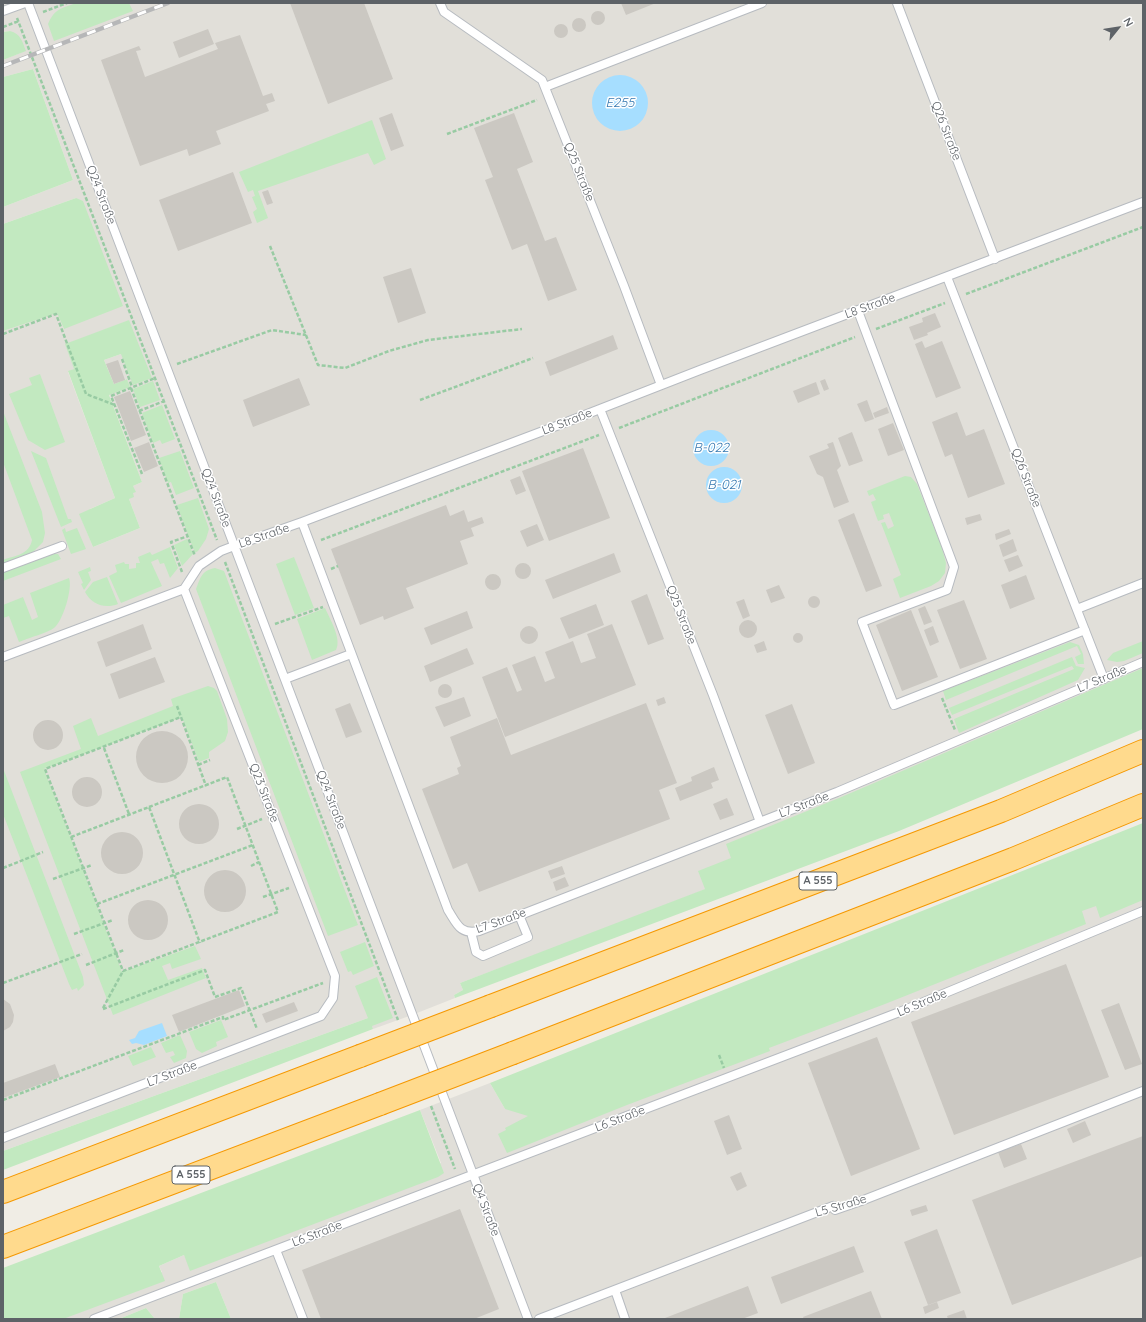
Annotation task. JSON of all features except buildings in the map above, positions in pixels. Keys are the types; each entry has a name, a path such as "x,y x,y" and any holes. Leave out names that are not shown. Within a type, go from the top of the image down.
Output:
{"highway":[{"name":"A 555","path":"3,1192 1001,811 1143,751"},
{"name":"A 555","path":"3,1247 513,1053 1013,859 1143,805"}],"lane":[{"path":"3,11 25,3"},
{"name":"Q24 Straße","path":"28,3 444,1101"},
{"name":"Q25 Straße","path":"440,3 444,12 542,80 624,286 661,385"},
{"path":"545,87 762,3"},
{"name":"Q26 Straße","path":"897,3 995,259"},
{"name":"L8 Straße","path":"185,587 199,566 234,546 302,522 1143,202"},
{"name":"Q26 Straße","path":"947,277 1104,679"},
{"path":"858,310 954,567 947,590 862,622 894,705 1085,630"},
{"name":"Q25 Straße","path":"600,409 713,695 760,822"},
{"path":"285,679 351,654 302,522"},
{"path":"3,568 62,546"},
{"path":"1077,608 1143,583"},
{"path":"3,657 185,587"},
{"name":"Q23 Straße","path":"185,587 335,976 333,998"},
{"name":"L7 Straße","path":"351,654 448,910 460,928 470,932 479,931 836,792 1143,662"},
{"name":"L6 Straße","path":"94,1319 897,1013 1143,911"},
{"path":"470,932 476,952 483,956 528,937 519,915"},
{"name":"L7 Straße","path":"3,1138 321,1016 333,998"},
{"name":"L5 Straße","path":"539,1319 833,1206 835,1210 861,1201 1143,1091"},
{"name":"Q4 Straße","path":"444,1101 528,1319"},
{"path":"276,1250 303,1319"},
{"path":"615,1290 625,1319"}],"path":[{"path":"3,27 19,21"},
{"path":"24,35 222,552 398,1020"},
{"path":"447,134 549,96"},
{"path":"310,544 609,432 1143,226"},
{"path":"270,246 318,365 345,368 389,351 428,340 522,329"},
{"path":"3,334 56,314 86,394 115,405"},
{"path":"166,368 272,330 306,335"},
{"path":"420,400 533,358"},
{"path":"122,359 139,411 199,566"},
{"path":"142,474 111,396 155,378"},
{"path":"139,411 164,401"},
{"path":"185,587 171,542 188,536"},
{"path":"252,633 332,603"},
{"path":"942,697 959,740"},
{"path":"177,706 206,786"},
{"path":"123,971 45,769 104,748 181,717"},
{"path":"104,748 129,814"},
{"path":"198,765 210,760"},
{"path":"71,837 227,777 278,912 200,943 123,971 103,1009 205,970 215,997 241,988 261,1039"},
{"path":"149,807 200,943"},
{"path":"237,829 265,818"},
{"path":"97,904 252,845"},
{"path":"3,868 43,852"},
{"path":"251,866 259,862"},
{"path":"53,879 92,865"},
{"path":"263,897 291,887"},
{"path":"74,934 113,920"},
{"path":"86,965 124,950"},
{"path":"3,983 82,954"},
{"path":"3,1100 223,1017 224,1020 335,979"},
{"path":"431,1106 460,1180"}],"shaded area":[{"path":"3,3 1143,3 1143,712 896,814 607,928 460,983 463,990 454,995 455,998 412,1015 373,1029 368,1018 3,1151 3,331 57,312 64,329 76,198 3,224 3,207 73,180 33,69 3,77 3,60 25,51 10,31 3,32","holes":["129,320 121,354 104,360 114,384 127,379 129,387 109,394 142,482 133,486 133,493 129,499 140,528 93,547 82,520 90,509 115,498 68,372 74,369"]},
{"path":"1143,851 1143,1319 231,1319 216,1282 183,1294 179,1319 155,1319 146,1308 119,1319 36,1319 162,1272 159,1266 184,1255 188,1263 441,1163 420,1110 490,1083 505,1109"}],"green space":[{"path":"76,3 129,3 133,11 54,41 48,24 53,15 62,8"},
{"path":"10,31 19,36 26,51 3,60 3,32"},
{"path":"33,69 73,180 3,207 3,77"},
{"path":"372,120 386,159 374,165 368,153 258,191 268,218 257,223 253,212 257,209 252,197 255,196 253,190 248,192 239,172"},
{"path":"76,198 83,201 123,306 64,329 57,313 3,331 3,224"},
{"path":"129,320 152,378 133,385 121,354 104,360 114,384 127,379 130,387 109,395 142,482 133,486 136,492 133,493 134,497 129,499 140,528 93,547 79,514 115,498 68,371 74,369 65,344"},
{"path":"40,374 65,442 45,450 28,440 9,394 32,385 29,378"},
{"path":"153,381 160,400 140,407 133,389"},
{"path":"162,405 175,439 162,444 160,440 153,443 142,413"},
{"path":"3,411 42,512 45,533 43,542 32,553 3,564 3,560 25,552 32,540 3,462"},
{"path":"31,451 46,458 68,519 71,519 72,522 61,527"},
{"path":"180,451 194,488 176,495 171,482 168,483 159,458"},
{"path":"905,476 911,477 917,484 942,548 946,563 945,573 939,581 931,586 900,598 893,579 901,575 881,523 885,522 888,529 894,526 889,513 883,515 884,519 878,521 871,502 876,500 873,494 869,496 867,491"},
{"path":"198,498 209,529 206,539 195,553 177,505"},
{"path":"65,528 66,532 77,528 86,549 71,554 62,530"},
{"path":"187,539 193,554 182,566 174,545"},
{"path":"170,547 178,568 170,578 164,563 160,564 158,559 151,562 162,586 121,603 109,576 117,572 115,565 124,562 125,564 129,564 129,569 136,568 136,563 140,563 138,557 150,552 152,555"},
{"path":"54,554 58,554 61,559 3,581 3,572"},
{"path":"294,557 314,608 295,615 276,564"},
{"path":"90,567 91,571 88,572 91,580 84,590 81,584 83,583 78,572"},
{"path":"215,568 224,571 358,925 328,936 196,589 204,573"},
{"path":"107,577 118,604 104,606 95,603 85,592 93,582"},
{"path":"69,578 70,589 64,612 54,628 19,642 9,616 3,618 3,605 23,597 32,620 38,617 30,593"},
{"path":"325,608 335,629 338,640 336,650 312,660 297,619"},
{"path":"1143,641 1143,653 1124,661 1117,662 1107,660 1113,653"},
{"path":"1070,642 1079,645 1083,654 1084,664 1078,664 1075,657 1081,654 1077,646 946,700 943,691"},
{"path":"1072,657 1076,666 1085,668 1078,680 959,733 954,719 1074,669 1072,666 952,715 949,708"},
{"path":"1143,668 1143,729 899,831 455,998 454,995 463,990 460,983 705,889 698,871 731,858 726,844 839,798"},
{"path":"208,686 217,691 227,719 228,732 225,741 209,752 209,758 199,762 182,717 44,769 122,972 195,946 201,959 172,969 170,963 162,966 168,980 202,968 206,978 113,1015 20,772 81,749 73,726 91,718 98,736 173,706 171,699"},
{"path":"3,768 83,977 84,985 78,991 77,988 72,990 69,984 3,814"},
{"path":"1143,823 1143,900 1100,918 1096,906 1082,911 1086,924 885,1004 769,1048 770,1051 627,1105 507,1153 498,1134 506,1130 505,1128 528,1116 505,1109 490,1083"},
{"path":"365,942 374,966 353,975 351,971 348,972 340,952"},
{"path":"377,977 393,1018 372,1026 373,1029 3,1170 3,1151 368,1018 355,986"},
{"path":"221,1020 228,1037 216,1042 217,1046 202,1053 196,1049 189,1032"},
{"path":"180,1035 187,1051 186,1058 174,1063 170,1057 175,1055 173,1051 166,1053 161,1043"},
{"path":"151,1047 156,1057 133,1066 128,1056"},
{"path":"420,1110 444,1173 438,1177 190,1271 184,1255 159,1266 165,1281 63,1319 3,1319 3,1268"},
{"path":"216,1282 231,1319 179,1319 183,1294"},
{"path":"146,1308 155,1319 119,1319"}],"water":[{"name":"E255","path":"615,75 625,75 640,83 646,92 648,103 646,114 640,123 625,131 615,131 604,126 597,119 592,108 592,98 597,87 604,80"},
{"name":"B-022","path":"715,430 724,435 728,441 728,455 724,461 715,466 707,466 698,461 694,455 693,444 698,435 704,431"},
{"name":"B-021","path":"728,467 737,472 741,478 741,492 737,498 728,503 720,503 711,498 707,492 706,481 711,472 717,468"},
{"path":"162,1023 167,1036 144,1045 136,1043 132,1044 129,1040 135,1038 139,1031"}],"railway":[{"path":"3,66 168,3"}]}
